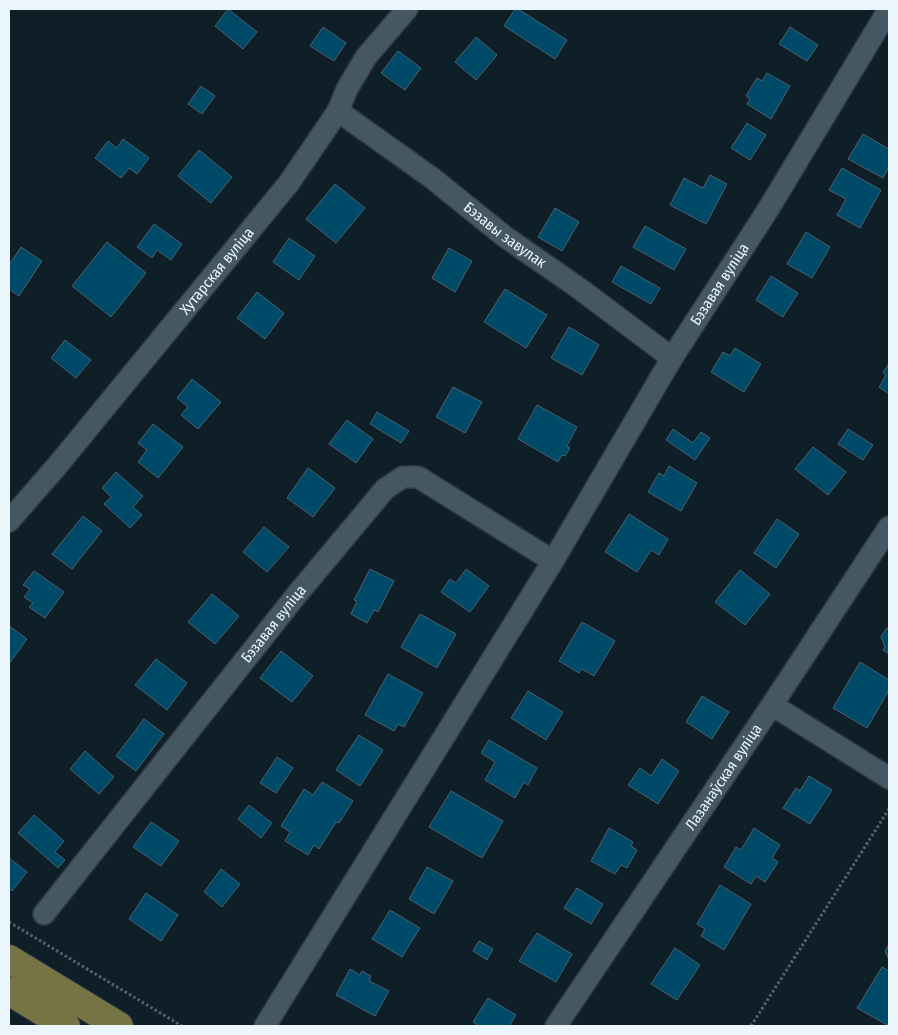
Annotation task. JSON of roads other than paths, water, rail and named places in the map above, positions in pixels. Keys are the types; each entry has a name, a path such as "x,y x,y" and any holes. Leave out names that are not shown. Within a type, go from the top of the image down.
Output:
{"main road":[{"path":"9,959 119,1026"},
{"path":"9,991 66,1026"}],"street":[{"name":"Хутарская вуліца","path":"9,521 57,466 289,183 338,111 347,89 366,57 407,9"},
{"name":"Бэзавая вуліца","path":"266,1026 553,562 672,358 769,208 889,9"},
{"name":"Бэзавы завулак","path":"338,111 432,178 504,236 580,288 672,358"},
{"name":"Бэзавая вуліца","path":"44,914 294,598 386,489 403,477 418,477 553,562"},
{"name":"Лазанаўская вуліца","path":"556,1026 889,527"},
{"path":"772,705 889,778"}]}
